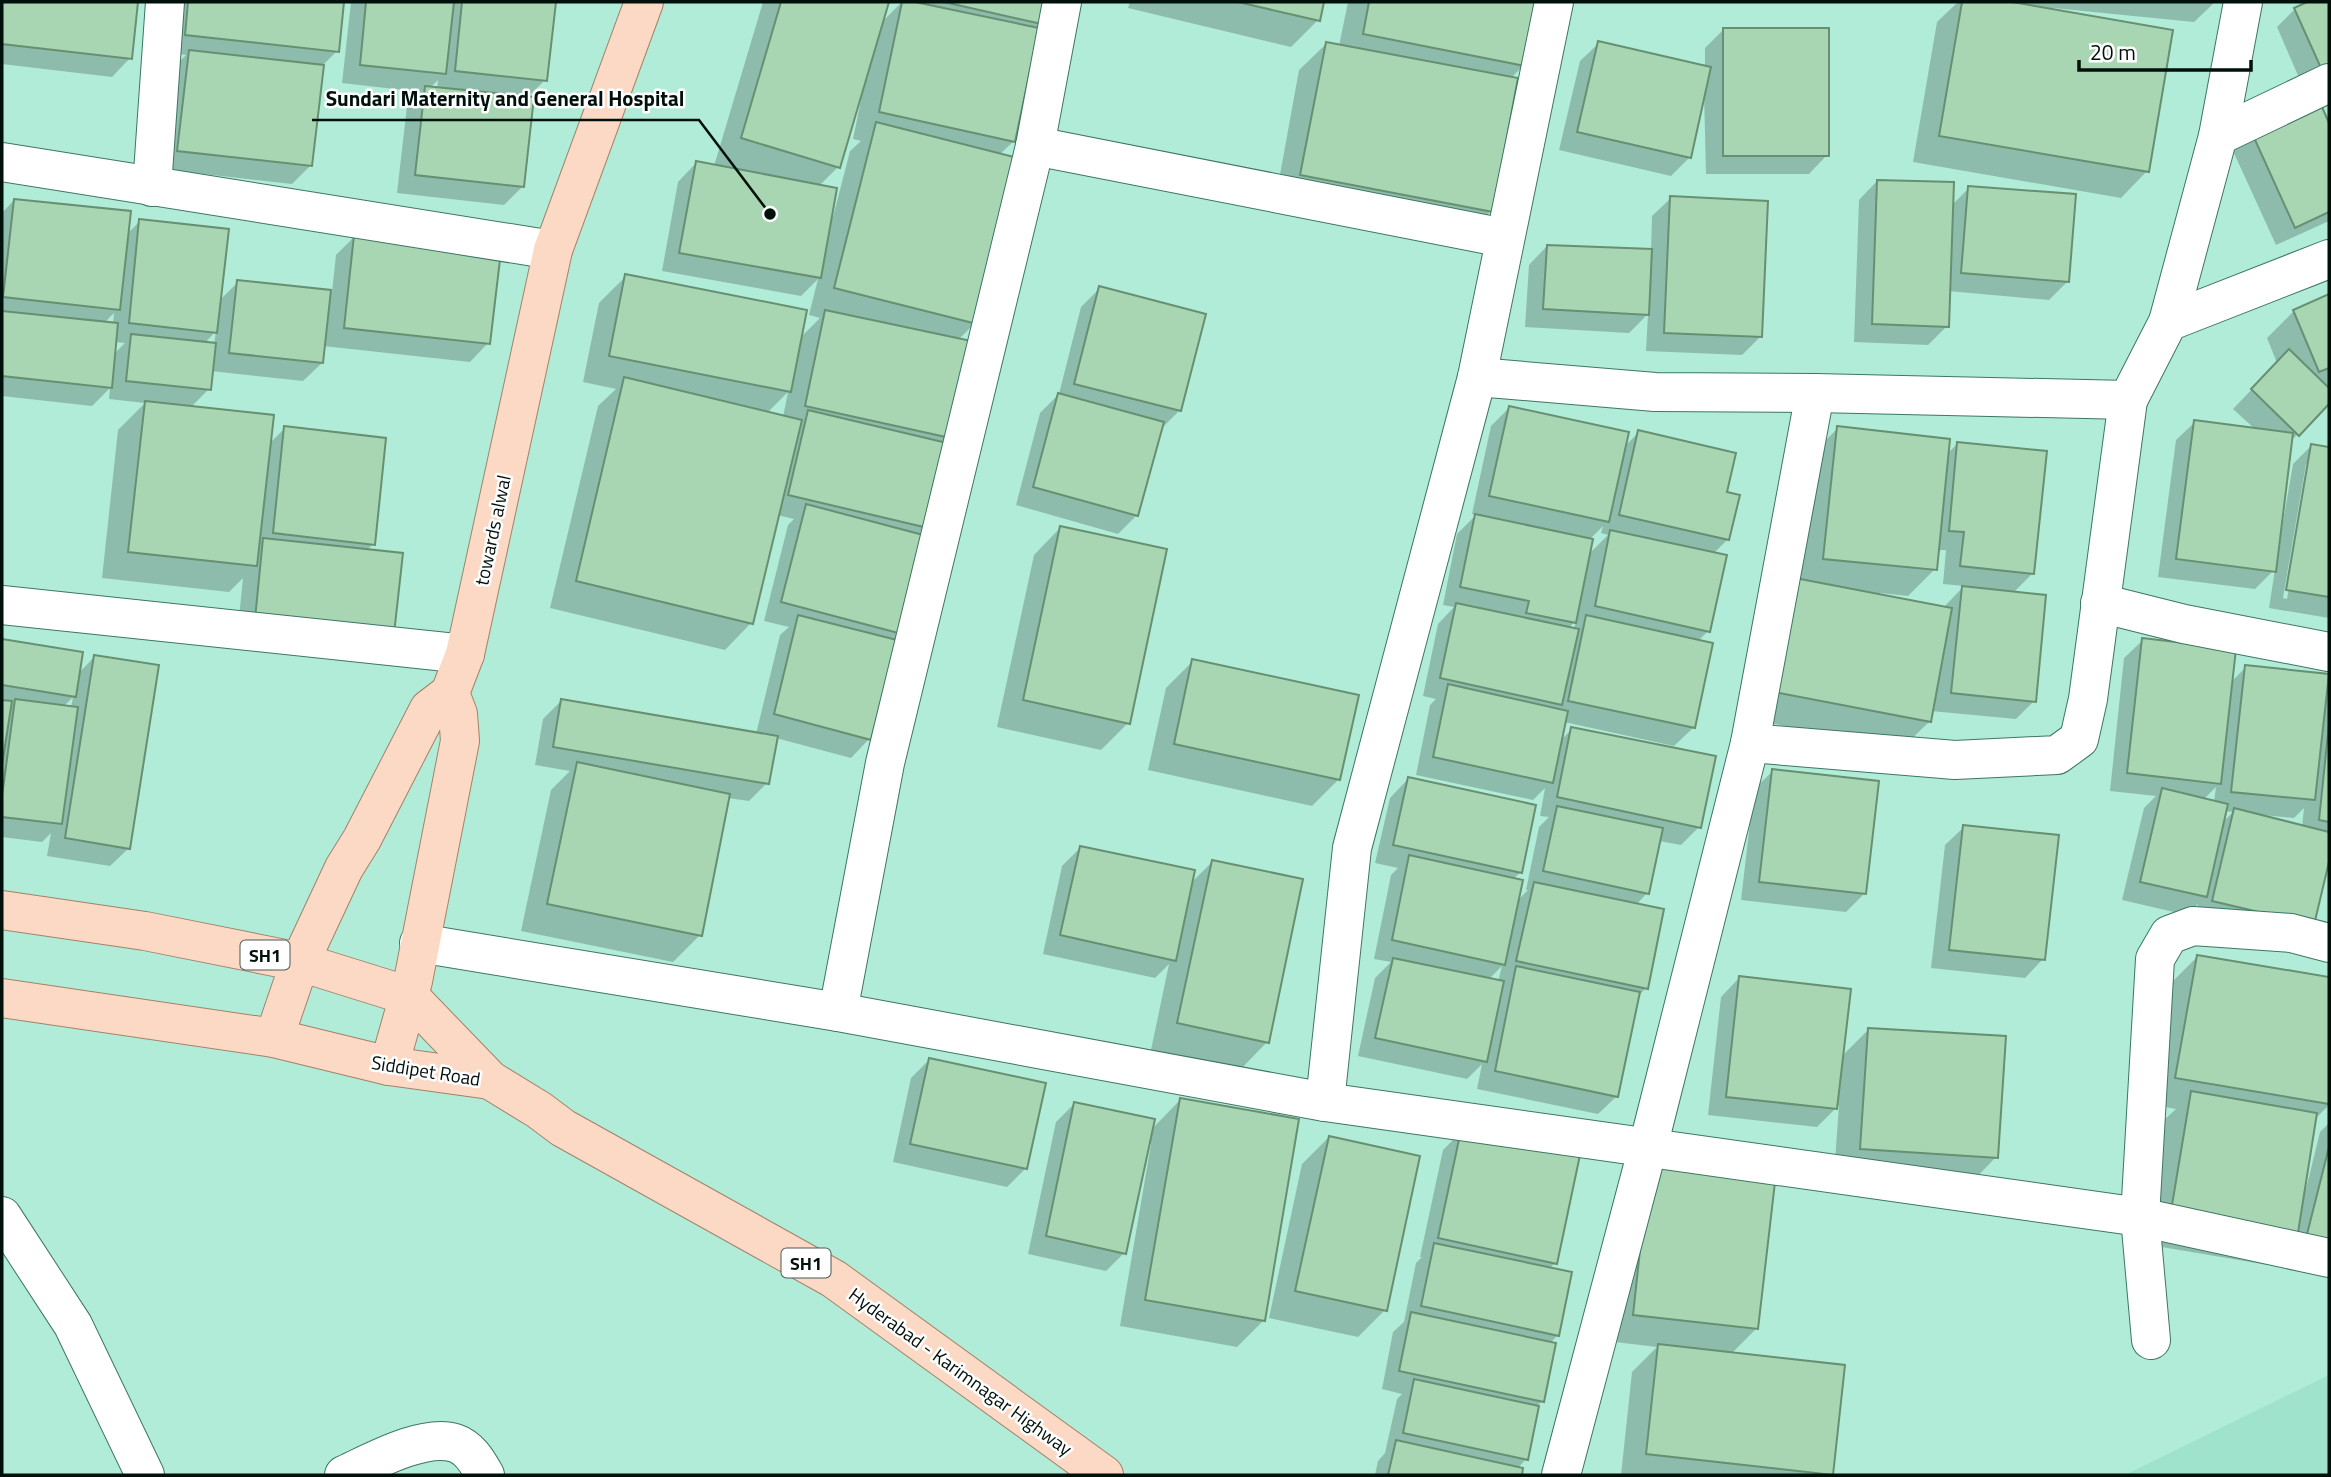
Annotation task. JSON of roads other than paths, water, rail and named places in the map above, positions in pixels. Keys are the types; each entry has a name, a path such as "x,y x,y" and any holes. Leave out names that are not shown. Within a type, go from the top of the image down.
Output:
{"main road":[{"name":"towards alwal","path":"450,693 465,654 553,250 644,2"},
{"path":"274,1038 300,962 344,868 362,839 429,709 450,693 458,714 460,741 409,996 389,1066"},
{"name":"Siddipet Road","path":"2,909 145,931 300,962 409,996 489,1080"},
{"name":"Siddipet Road","path":"2,998 274,1038 389,1066 489,1080"},
{"name":"Hyderabad - Karimnagar Highway","path":"489,1080 564,1128 834,1279 1104,1475"}],"street":[{"path":"152,187 165,2"},
{"path":"838,1012 884,763 1035,146 1062,2"},
{"path":"1325,1102 1352,848 1477,377 1554,2"},
{"path":"1750,743 1955,760 2057,755 2079,739 2088,699 2128,400 2168,322 2218,135 2242,2"},
{"path":"2218,135 2329,83"},
{"path":"1035,146 1504,238"},
{"path":"2,162 553,250"},
{"path":"2168,322 2329,259"},
{"path":"1477,377 1656,392 2128,400"},
{"path":"1561,1475 1648,1147 1750,743 1815,393"},
{"path":"2099,603 2184,624 2329,652"},
{"path":"2,605 465,654"},
{"path":"2151,1340 2140,1217 2155,959 2169,935 2193,926 2291,933 2329,943"},
{"path":"419,943 838,1012 1325,1102 2140,1217 2329,1258"},
{"path":"2,1216 73,1325 145,1475"},
{"path":"344,1475 401,1448 433,1443 455,1443 473,1456 485,1475"}],"place":[{"name":"Sundari Maternity and General Hospital","path":"770,214"}]}
